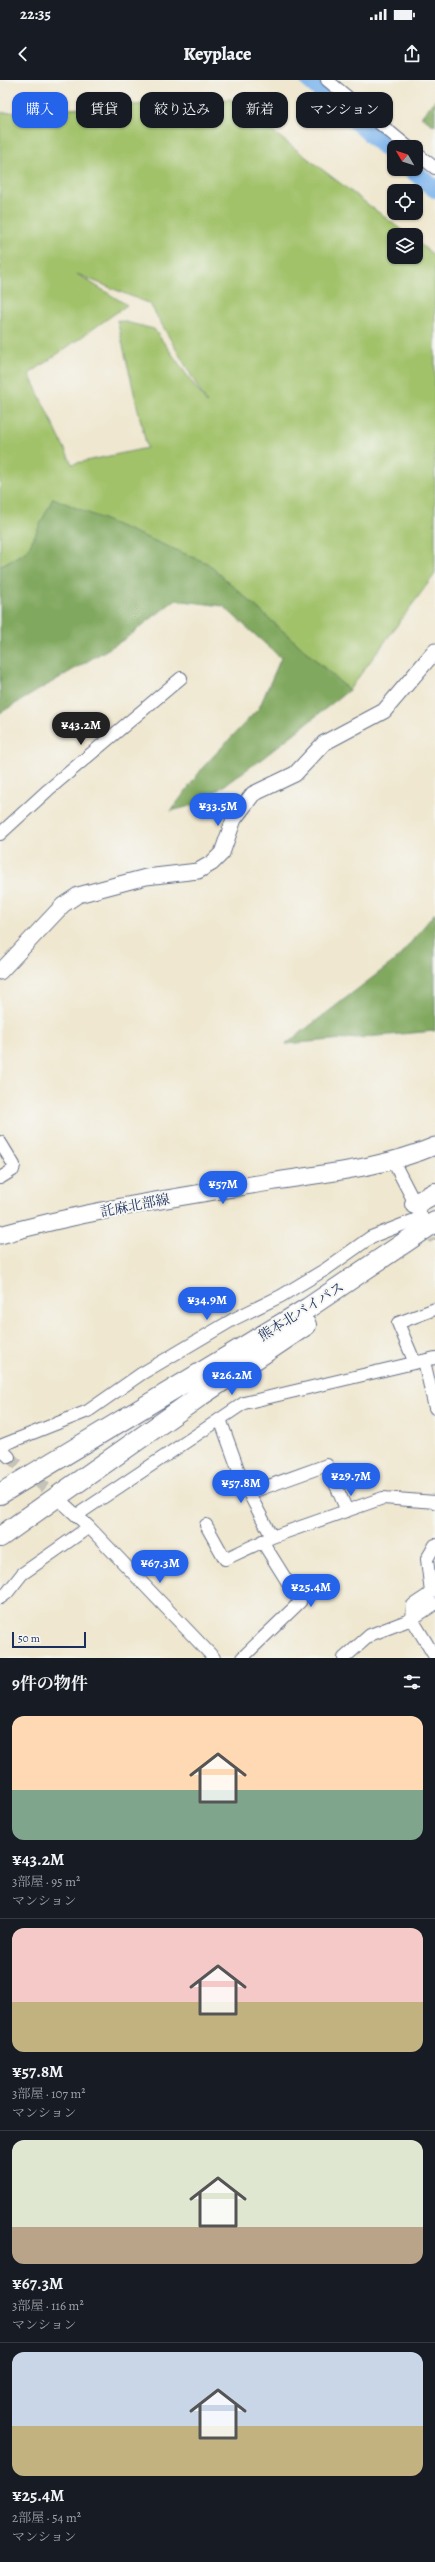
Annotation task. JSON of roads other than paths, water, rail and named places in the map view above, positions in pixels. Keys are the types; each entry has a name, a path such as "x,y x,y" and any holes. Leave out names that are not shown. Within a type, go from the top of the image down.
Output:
{"highway":[{"path":"415,1204 435,1193"},
{"name":"熊本北バイパス","path":"0,1494 308,1308 435,1222"},
{"name":"熊本北バイパス","path":"0,1509 314,1319 435,1237"},
{"path":"0,1537 200,1396 314,1319"},
{"path":"0,1478 154,1393 210,1368"}],"main road":[{"name":"託麻北部線","path":"0,1235 125,1206 365,1168 393,1161 435,1146"}],"street":[{"path":"327,80 400,140"},
{"path":"423,159 435,168"},
{"path":"0,972 63,905 78,895 146,877 198,871 212,862 222,853 234,819 253,794 295,774 324,743 384,711 435,651"},
{"path":"0,834 48,790 181,678"},
{"path":"0,1142 14,1164 13,1170 0,1178"},
{"path":"9,1457 0,1447 88,1411 141,1374 234,1319 281,1296 326,1269 371,1237 422,1217 393,1161"},
{"path":"435,1309 398,1324 424,1360 435,1408"},
{"path":"77,1515 244,1403 424,1360"},
{"path":"220,1419 242,1480 249,1493 267,1539 300,1602 242,1658"},
{"path":"249,1493 327,1465 347,1511"},
{"path":"206,1525 225,1559 267,1539 383,1498 435,1502"},
{"path":"63,1503 89,1527 207,1656"},
{"path":"0,1598 7,1593 22,1574 89,1527"},
{"path":"435,1545 428,1559 431,1593 413,1605 412,1619 435,1657"},
{"path":"344,1658 370,1635 412,1619 435,1604"}],"waterway":[{"path":"309,80 387,149"},
{"path":"419,176 435,189"}],"tunnel":[{"path":"425,1222 435,1240"},
{"path":"9,1457 60,1500"}]}
